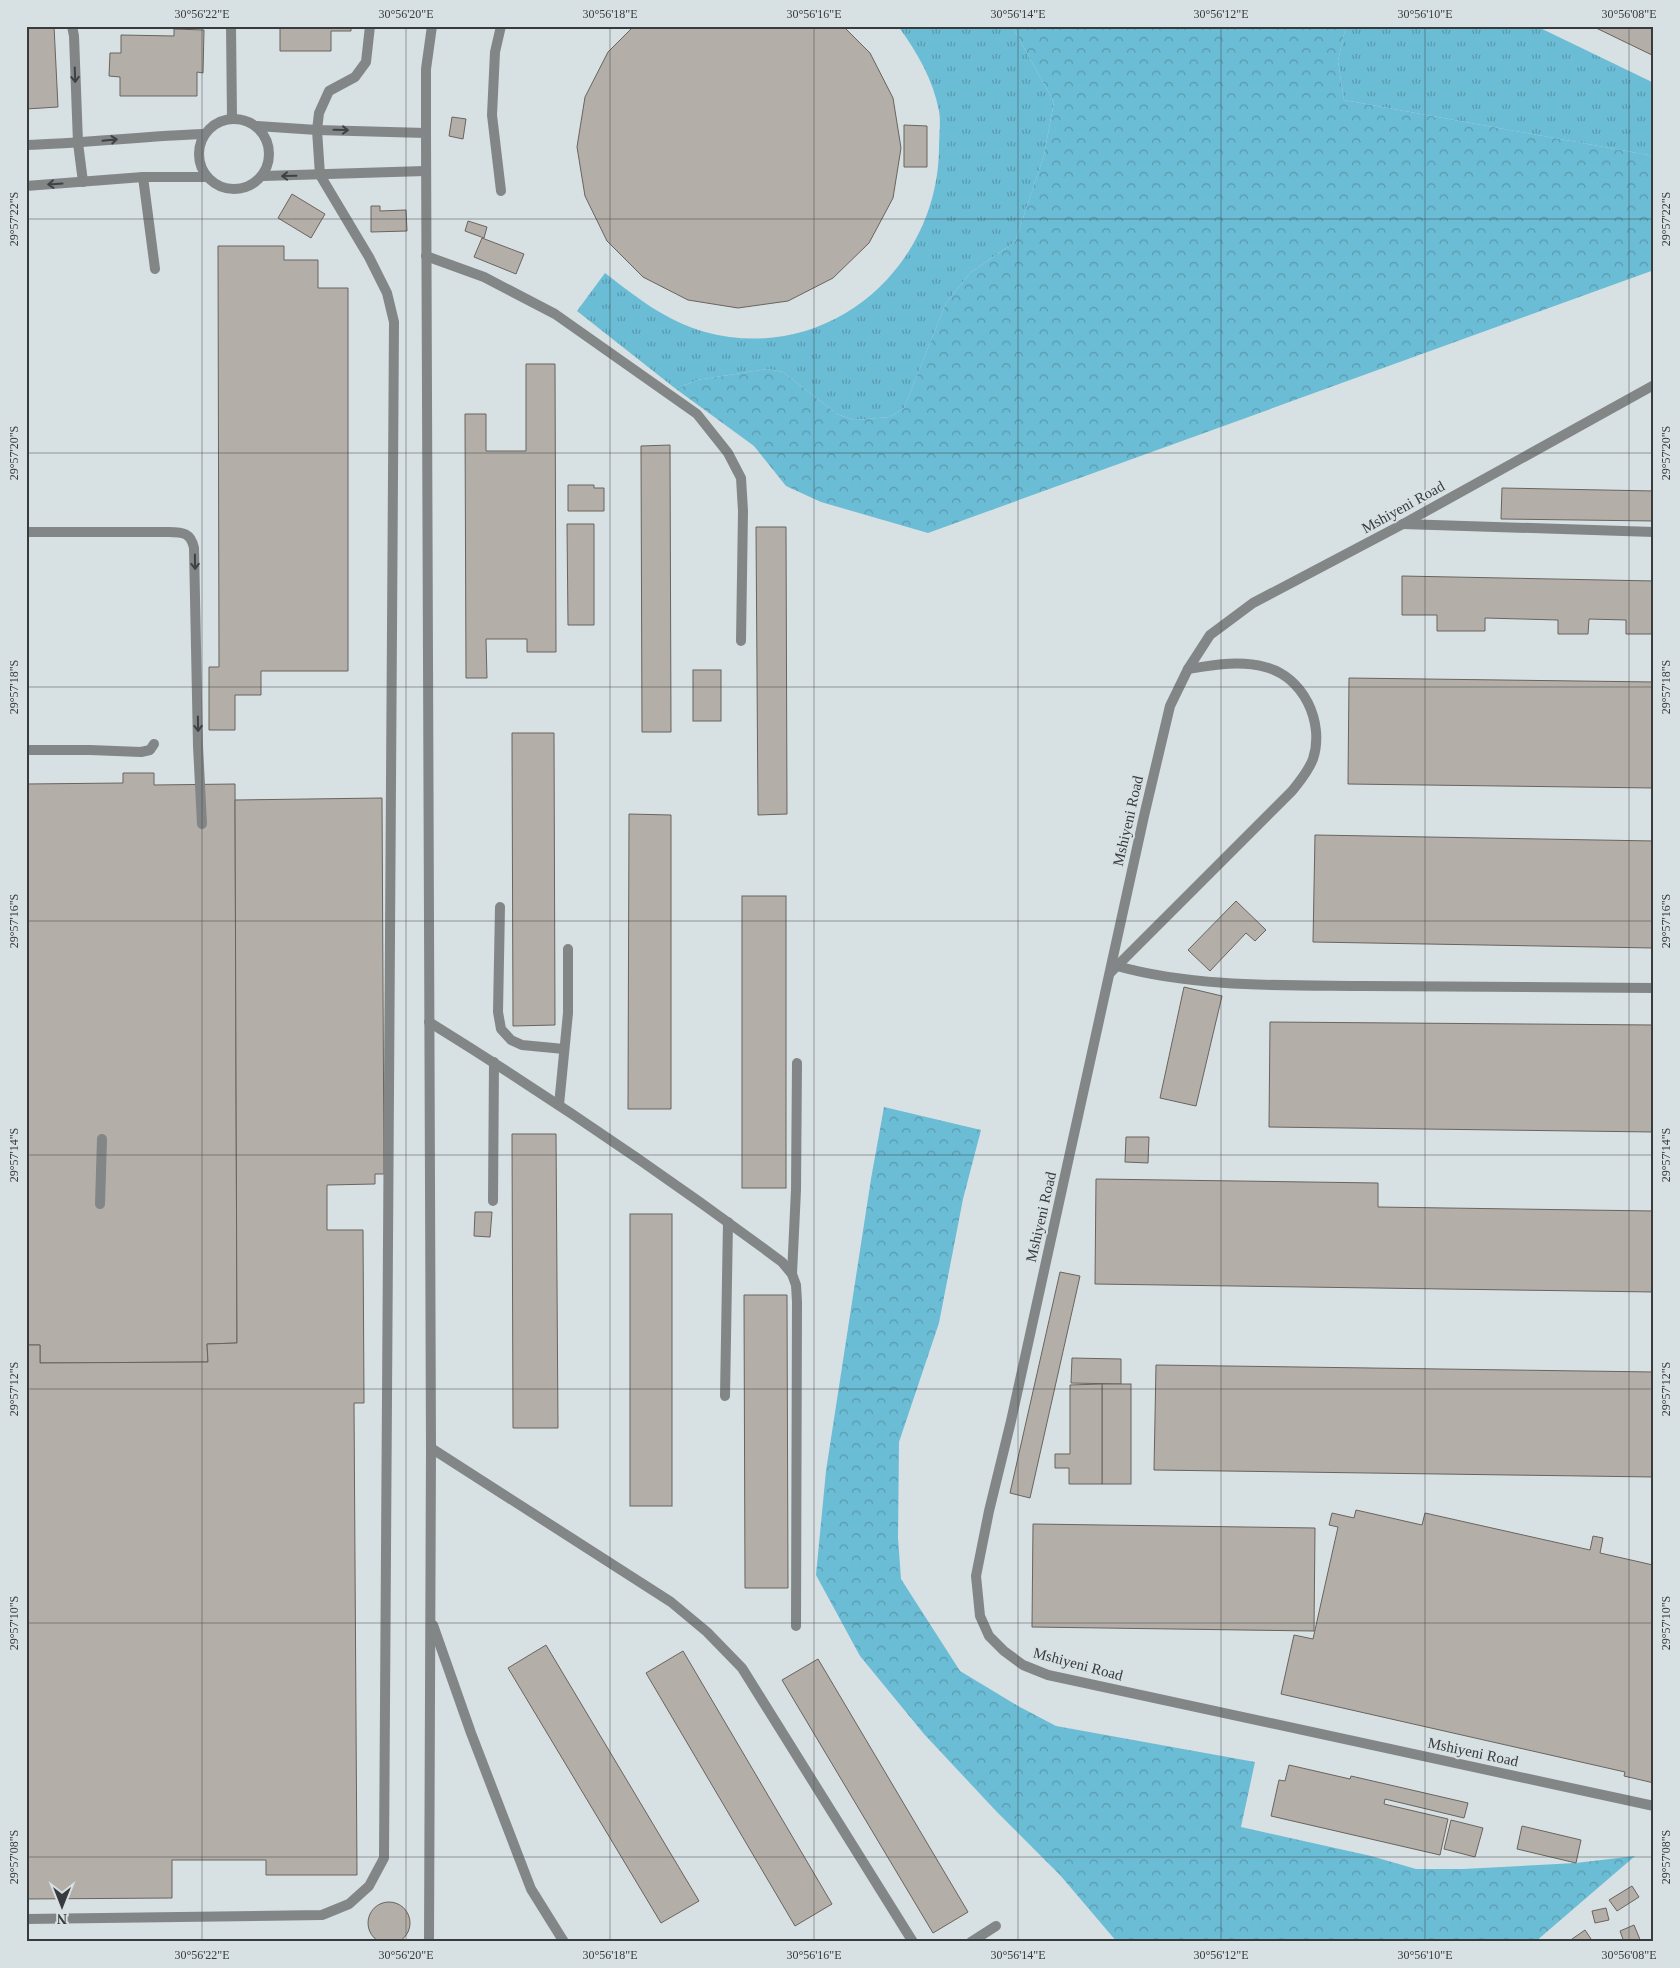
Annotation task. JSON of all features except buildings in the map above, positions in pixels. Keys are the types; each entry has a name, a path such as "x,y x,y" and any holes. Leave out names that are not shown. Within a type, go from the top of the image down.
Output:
{"street":[{"path":"72,26 78,143 83,182"},
{"path":"231,26 232,118"},
{"path":"26,1919 322,1915 348,1904 369,1886 384,1858 394,322 387,293 369,256 320,175 317,130 319,113 329,91 355,78 366,62 370,26"},
{"path":"429,1942 431,1448 425,171 426,69 432,26"},
{"path":"501,26 494,52 492,114 501,191"},
{"path":"257,126 268,142 270,160 263,176 250,187 234,190 218,186 206,177 199,163 198,148 204,134 216,123 232,118 245,120 257,126 317,130 426,133"},
{"path":"26,145 204,134"},
{"path":"263,176 425,171"},
{"path":"26,193 31,186 143,177 206,177"},
{"path":"143,177 155,269"},
{"path":"426,256 484,277 555,314 697,414 728,453 741,478 743,511 741,641"},
{"name":"Mshiyeni Road","path":"1654,385 1403,524 1254,603 1210,635 1188,669 1170,706 1144,816 1114,969 989,1511 976,1576 980,1616 989,1636 1004,1651 1023,1665 1048,1675 1654,1806"},
{"path":"1403,524 1654,532"},
{"path":"26,532 184,532 189,535 194,548 198,746 202,824"},
{"path":"1114,969 1292,791 1305,775 1316,743 1316,725 1308,703 1295,685 1281,672 1264,666 1242,664 1219,664 1188,669"},
{"path":"26,750 141,752 150,750 154,744"},
{"path":"500,907 498,1012 502,1029 511,1040 522,1045 564,1049"},
{"path":"559,1105 568,1013 568,950"},
{"path":"1114,969 1202,982 1315,986 1654,988"},
{"path":"429,1022 494,1062 685,1190 782,1262 792,1274 796,1285 798,1351 796,1626"},
{"path":"493,1200 494,1062"},
{"path":"792,1274 796,1190 797,1063"},
{"path":"100,1204 102,1139"},
{"path":"725,1396 728,1222"},
{"path":"431,1448 671,1602 707,1632 742,1668 913,1942"},
{"path":"431,1617 471,1733 531,1889 564,1942"},
{"path":"971,1942 996,1926"}],"green space":[{"path":"898,26 1012,26 1054,102 1044,155 1015,242 970,273 946,303 904,408 890,417 854,420 837,414 783,372 767,369 697,380 676,389 577,311 605,273 640,299 677,322 705,332 750,339 792,334 832,320 867,298 896,269 919,233 934,192 939,148 940,115 928,77 918,56"},
{"path":"1012,26 1346,26 1338,61 1344,100 1654,156 1654,270 928,533 821,502 786,486 754,446 676,389 697,380 767,369 783,372 837,414 854,420 890,417 904,408 946,303 970,273 1015,242 1044,155 1054,102"},
{"path":"1346,26 1536,26 1654,83 1654,156 1344,100 1338,61"},
{"path":"884,1107 981,1130 963,1199 939,1323 899,1442 898,1538 901,1579 960,1671 1018,1706 1056,1726 1255,1762 1241,1827 1371,1856 1416,1869 1463,1869 1576,1863 1635,1856 1535,1942 1117,1942 1060,1875 996,1811 924,1734 860,1656 816,1575 826,1471 871,1179"}]}
